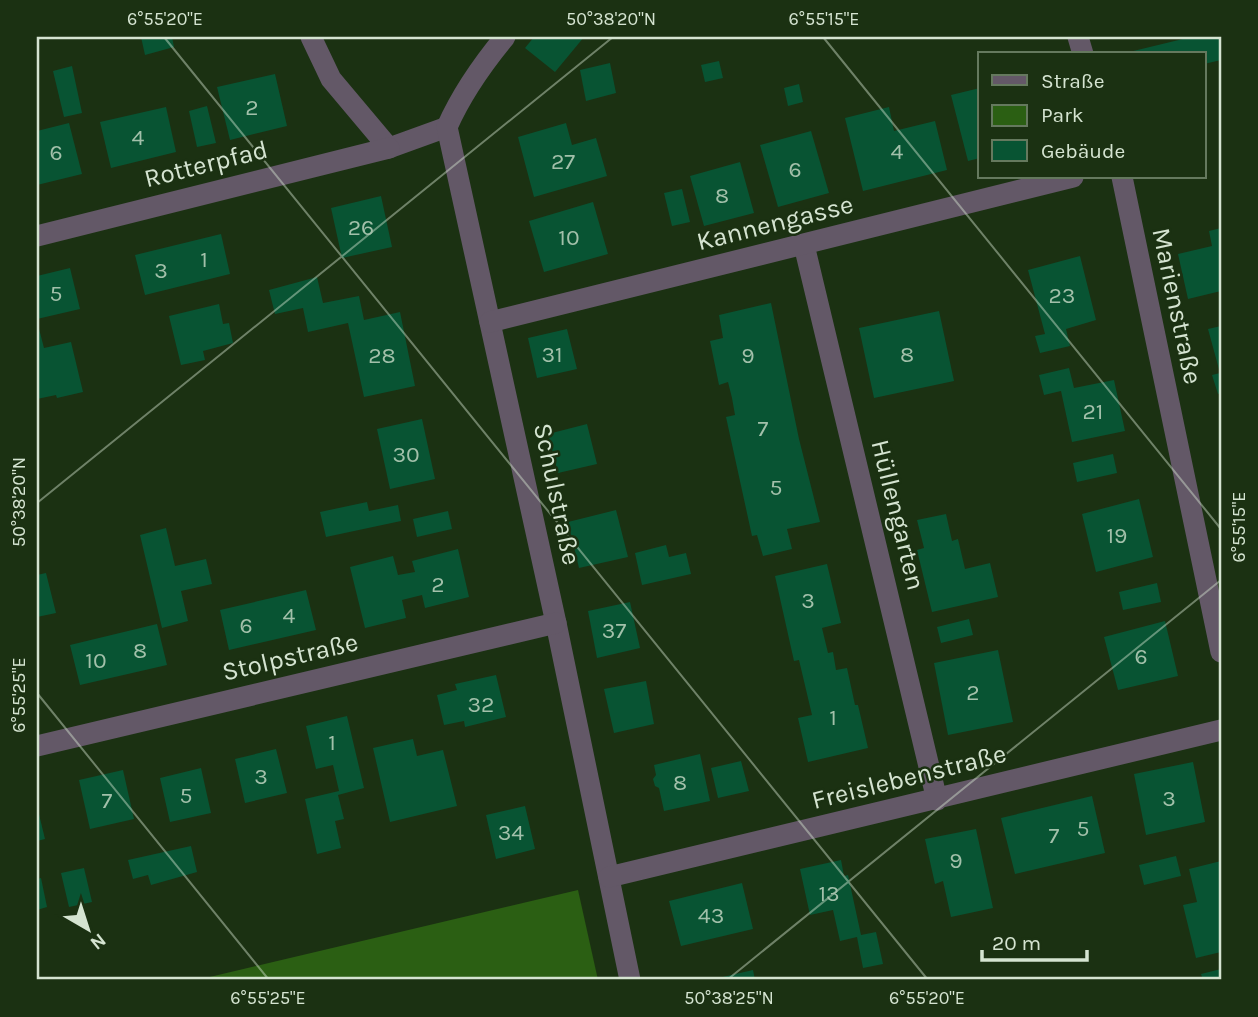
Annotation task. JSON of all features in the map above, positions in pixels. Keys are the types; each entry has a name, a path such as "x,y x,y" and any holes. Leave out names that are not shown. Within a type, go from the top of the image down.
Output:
{"street":[{"path":"311,37 331,79 388,148"},
{"path":"447,127 458,101 475,73 505,37"},
{"name":"Rotterpfad","path":"37,236 388,148 447,127"},
{"name":"Schulstraße","path":"447,127 631,980"},
{"name":"Kannengasse","path":"490,322 1069,178"},
{"name":"Marienstraße","path":"1122,178 1221,652"},
{"name":"Hüllengarten","path":"804,244 937,800"},
{"name":"Stolpstraße","path":"37,746 556,623"},
{"name":"Freislebenstraße","path":"609,877 1221,730"}],"green space":[{"path":"578,890 598,980 197,980"}],"building":[{"path":"141,37 172,37 174,47 145,55"},
{"path":"534,37 584,37 555,72 525,48"},
{"path":"1191,37 1221,37 1221,60 1206,64 1206,52 1129,52"},
{"path":"719,61 723,78 705,82 701,65"},
{"path":"610,63 616,93 586,101 580,70"},
{"path":"72,66 82,113 64,117 53,71"},
{"path":"275,74 287,126 230,140 217,87"},
{"path":"799,84 803,102 788,106 784,88"},
{"path":"978,88 978,158 968,161 951,95"},
{"path":"207,106 216,143 197,147 189,111"},
{"path":"166,107 176,152 111,168 100,122"},
{"path":"889,107 894,131 935,121 947,170 863,191 845,118"},
{"path":"69,123 82,174 37,185 37,131"},
{"path":"566,123 572,145 596,138 607,176 534,197 518,137"},
{"path":"811,131 829,193 778,207 760,145"},
{"path":"740,162 754,213 704,226 690,176"},
{"path":"682,189 690,222 672,226 664,193"},
{"path":"381,196 392,247 342,258 331,208"},
{"path":"593,202 608,254 544,272 529,221"},
{"path":"1221,228 1221,291 1188,299 1178,254 1212,246 1209,231"},
{"path":"221,234 230,274 145,295 135,255"},
{"path":"1080,256 1096,320 1066,329 1070,346 1040,353 1035,336 1045,334 1028,270"},
{"path":"70,268 80,309 37,319 37,276"},
{"path":"317,277 323,303 359,296 364,320 400,312 415,386 364,397 348,323 308,332 303,308 275,314 269,290"},
{"path":"771,303 799,439 820,522 787,529 792,549 763,556 757,535 752,536 726,417 735,415 732,398 728,382 719,385 710,341 723,338 719,315"},
{"path":"219,304 223,324 229,323 233,343 203,351 205,360 181,365 169,316"},
{"path":"939,311 954,381 874,398 859,328"},
{"path":"37,321 44,348 71,342 83,392 37,399"},
{"path":"1221,326 1221,393 1218,394 1212,375 1220,373 1208,329"},
{"path":"567,329 577,369 537,378 528,338"},
{"path":"1069,368 1074,388 1114,380 1125,431 1072,442 1061,391 1044,395 1039,375"},
{"path":"422,419 435,479 390,489 377,429"},
{"path":"587,424 597,464 558,473 548,434"},
{"path":"1113,454 1117,473 1077,482 1073,463"},
{"path":"1139,499 1153,557 1096,572 1082,514"},
{"path":"367,502 369,511 398,505 401,521 326,537 320,512"},
{"path":"616,510 628,557 579,568 568,522"},
{"path":"448,511 452,529 417,537 413,519"},
{"path":"946,514 952,541 958,539 965,569 990,563 998,597 932,612 917,550 924,548 917,520"},
{"path":"166,528 175,566 206,559 212,584 181,591 188,621 162,628 140,535"},
{"path":"666,545 669,557 686,553 691,574 642,585 635,553"},
{"path":"458,549 469,597 425,608 422,595 402,600 406,618 365,628 350,567 393,556 398,575 415,572 412,561"},
{"path":"827,564 841,623 822,628 828,653 833,652 836,670 847,668 868,748 808,762 798,718 812,715 799,660 794,661 775,576"},
{"path":"46,573 56,613 37,617 37,575"},
{"path":"1157,583 1161,602 1123,610 1119,592"},
{"path":"306,590 316,630 229,650 220,610"},
{"path":"630,602 640,648 597,658 588,611"},
{"path":"969,619 973,635 941,643 937,627"},
{"path":"1165,621 1178,676 1118,690 1104,637"},
{"path":"157,624 167,665 80,685 70,645"},
{"path":"998,650 1013,722 948,735 934,663"},
{"path":"496,675 506,717 465,727 464,721 444,725 437,695 457,690 455,684"},
{"path":"646,681 654,724 614,733 604,689"},
{"path":"347,716 364,788 338,795 344,819 335,821 341,848 317,854 305,799 339,791 333,765 316,769 306,726"},
{"path":"413,739 417,756 443,750 457,806 390,822 373,748"},
{"path":"276,749 287,793 245,803 235,759"},
{"path":"700,754 710,801 664,811 659,788 655,786 653,779 656,775 654,765"},
{"path":"741,761 749,791 718,798 711,768"},
{"path":"1193,762 1205,822 1146,835 1134,774"},
{"path":"201,768 211,813 170,822 160,778"},
{"path":"123,770 134,819 90,829 79,780"},
{"path":"1092,796 1105,853 1015,874 1001,818"},
{"path":"37,806 45,839 37,841"},
{"path":"525,806 535,849 496,859 486,815"},
{"path":"976,829 993,908 951,917 943,881 935,884 925,839"},
{"path":"191,846 197,872 151,885 148,875 133,879 128,860"},
{"path":"1176,856 1181,876 1144,885 1139,865"},
{"path":"841,860 844,876 848,875 861,935 876,932 883,964 863,968 857,937 840,941 833,910 810,915 800,869"},
{"path":"1221,861 1221,952 1196,958 1183,905 1197,902 1189,869"},
{"path":"84,868 92,902 69,907 61,873"},
{"path":"41,878 47,907 37,910 37,879"},
{"path":"742,883 753,929 681,946 669,901"},
{"path":"1221,969 1221,980 1203,980 1201,974"},
{"path":"753,970 755,980 714,980 714,979"}]}
